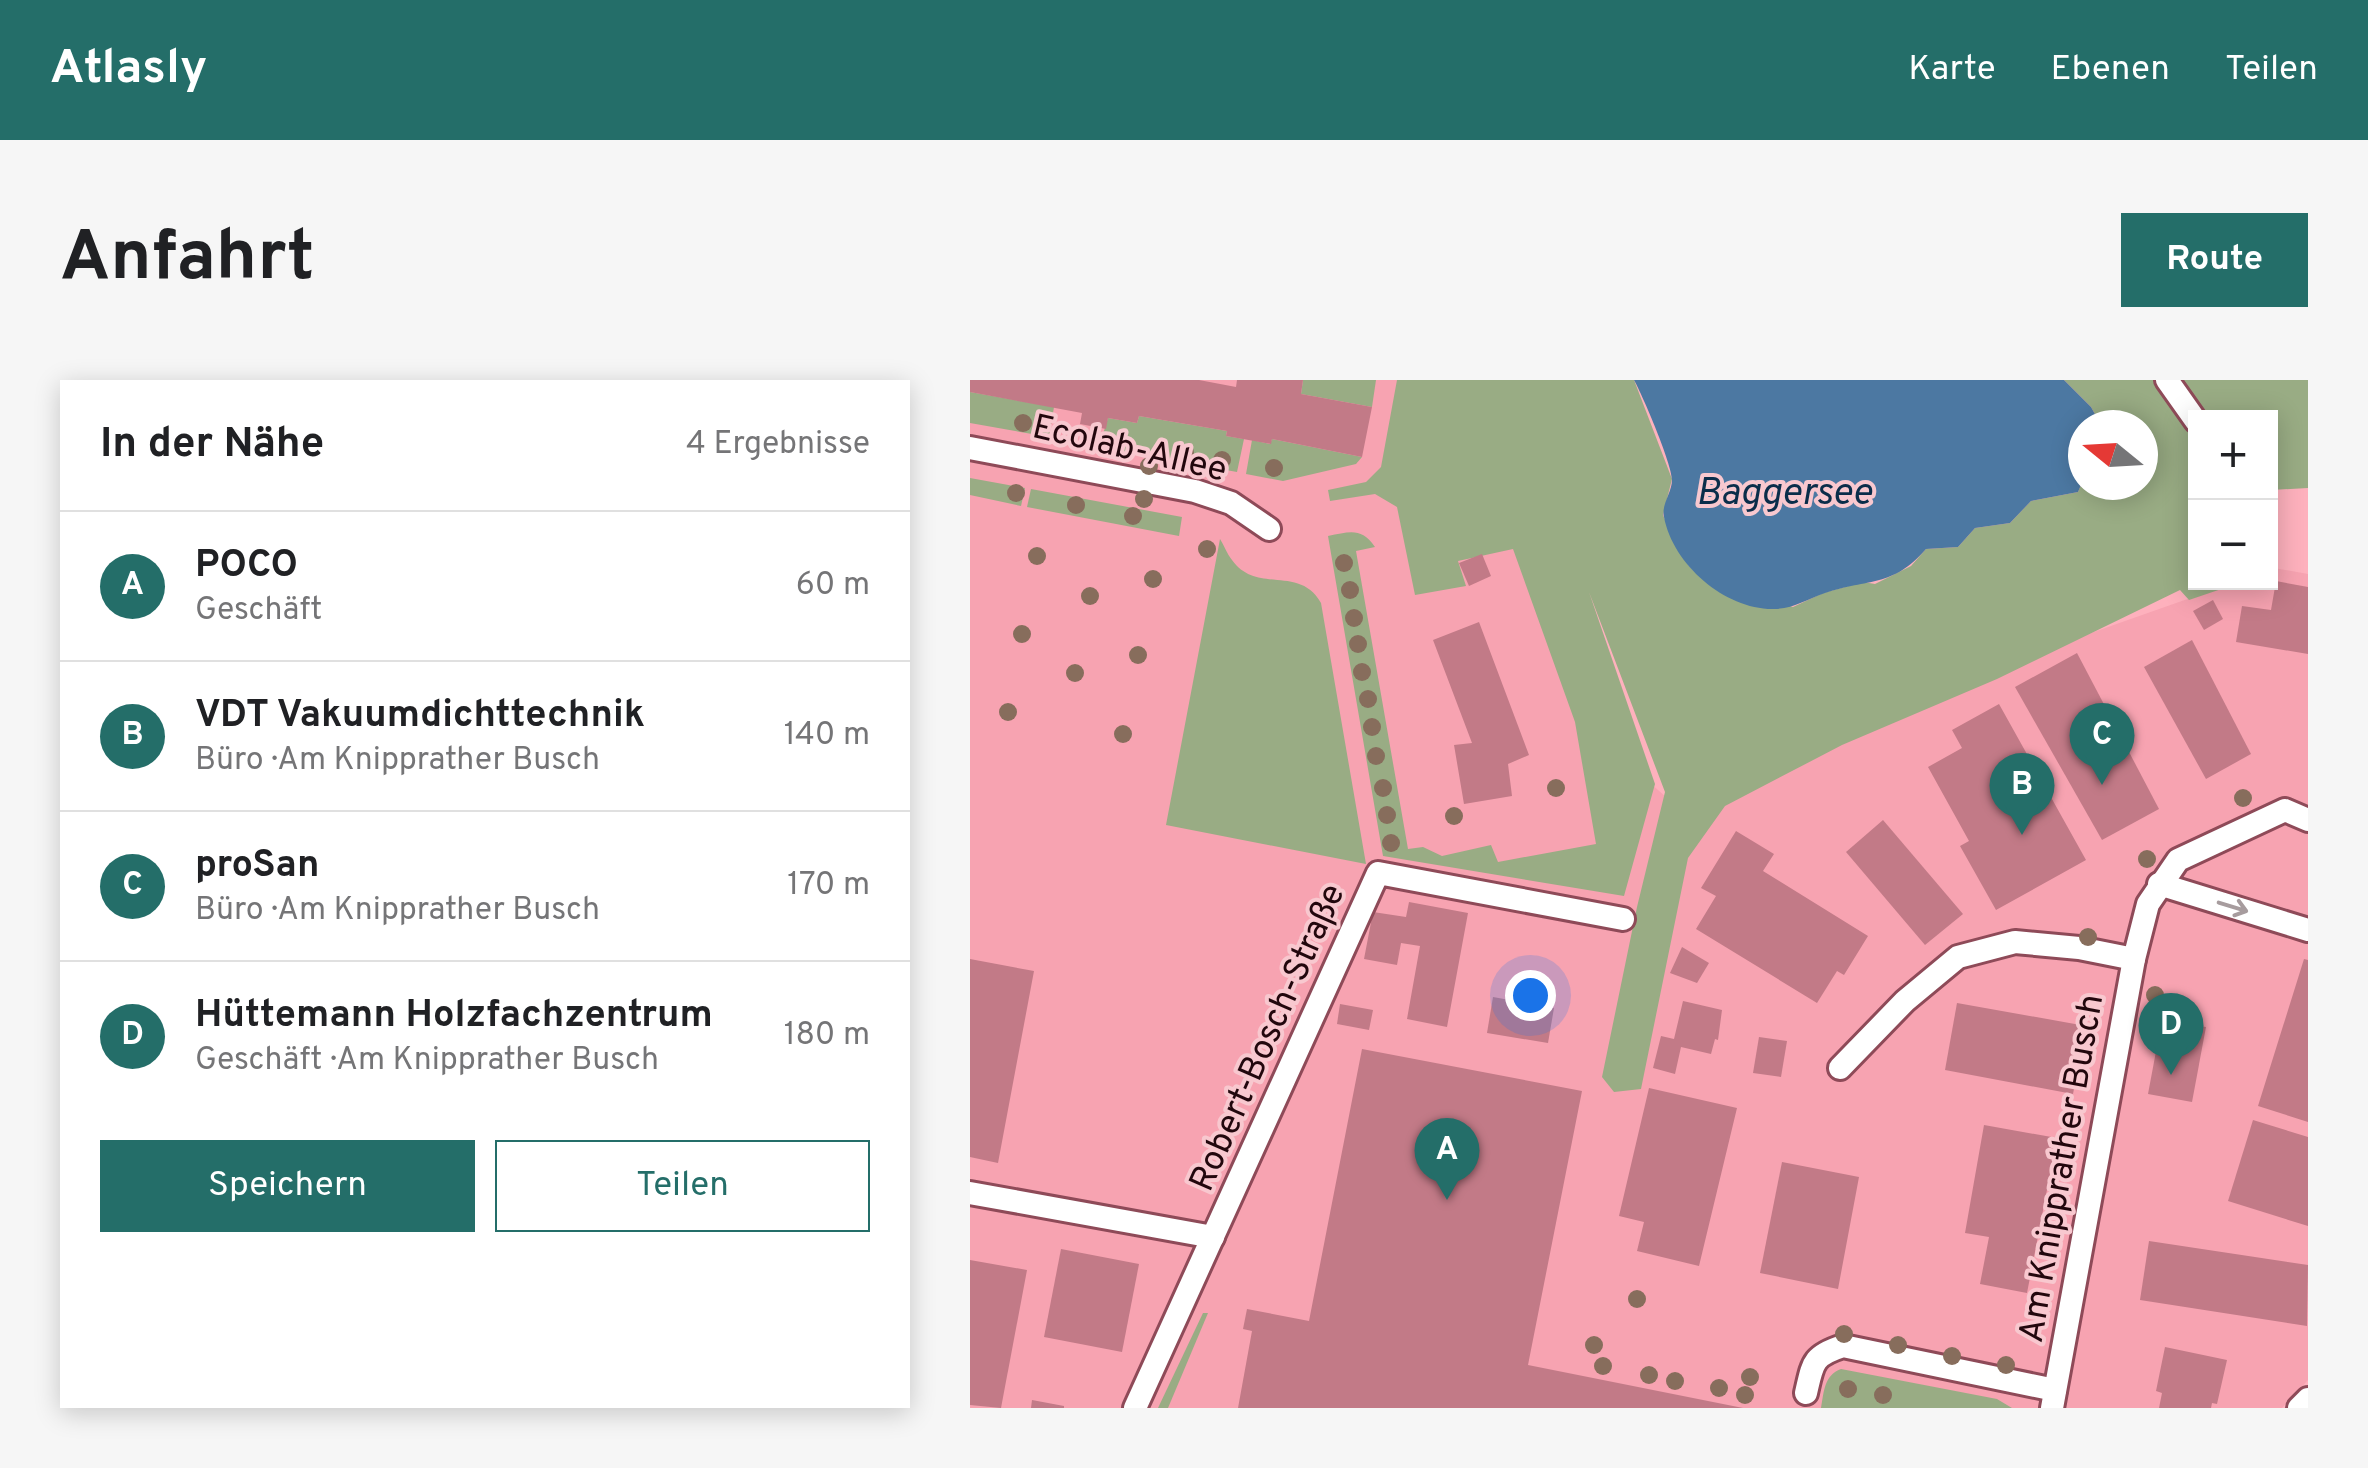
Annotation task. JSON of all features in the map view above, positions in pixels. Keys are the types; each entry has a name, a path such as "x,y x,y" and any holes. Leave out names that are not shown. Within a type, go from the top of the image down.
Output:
{"street":[{"path":"2168,380 2188,410"},
{"name":"Ecolab-Allee","path":"970,448 1195,491 1231,503 1270,529"},
{"name":"Am Knipprather Busch","path":"1806,1393 1813,1364 1820,1354 1843,1346 2053,1399 2134,959 2148,904 2178,860 2285,810 2308,820"},
{"name":"Robert-Bosch-Straße","path":"1135,1408 1378,873 1622,919"},
{"path":"2159,884 2308,930"},
{"name":"Am Knipprather Busch","path":"1840,1068 1905,1001 1958,957 2015,942 2079,948 2134,959"},
{"name":"Robert-Bosch-Straße","path":"970,1193 1214,1237"},
{"path":"2299,1408 2308,1399"}],"shaded area":[{"path":"970,380 1538,380 1567,535 1650,783 1690,818 1969,676 2213,590 2278,590 2278,569 2308,574 2308,1380 2282,1408 970,1408"}],"green space":[{"path":"1303,380 1376,380 1372,407 1301,394"},
{"path":"1397,380 1634,380 1672,479 1663,515 1689,566 1706,582 1793,607 1823,593 1863,582 1875,584 1911,566 1926,549 1958,547 1975,528 2010,523 2031,501 2068,494 2068,500 2158,500 2158,410 2093,410 2064,380 2154,380 2188,429 2188,590 2218,590 2189,600 2180,590 1997,679 1842,745 1725,806 1688,858 1641,1089 1614,1092 1602,1077 1665,792 1589,592 1655,784 1624,896 1383,856 1328,536 1349,532 1365,536 1375,547 1356,551 1408,849 1423,847 1442,856 1491,845 1498,862 1596,844 1575,722 1513,549 1458,561 1466,586 1415,595 1397,507 1375,494 1330,501 1328,490 1366,482 1381,467"},
{"path":"2180,380 2308,380 2308,488 2278,490 2278,410 2201,410"},
{"path":"970,392 1054,407 1049,437 970,423"},
{"path":"1139,416 1227,431 1226,436 1244,439 1237,472 1099,447 1108,418 1137,423"},
{"path":"1272,439 1362,457 1356,464 1283,481 1246,474 1252,440 1270,444"},
{"path":"970,478 1025,488 1021,506 970,495"},
{"path":"1031,489 1182,517 1179,536 1027,507"},
{"path":"1220,539 1242,570 1253,576 1301,585 1321,603 1366,864 1166,825"},
{"path":"1203,1313 1208,1313 1168,1408 1158,1408"},
{"path":"1841,1369 1997,1399 2012,1408 1821,1408 1828,1380"}],"water":[{"name":"Baggersee","path":"1634,380 2064,380 2093,410 2068,410 2068,494 2031,501 2010,523 1975,528 1958,547 1926,549 1891,576 1774,609 1738,602 1720,593 1678,552 1663,512 1672,485 1671,472"}],"building":[{"path":"970,380 1199,380 1236,387 1237,380 1303,380 1301,394 1372,407 1362,457 1272,439 1271,444 1226,436 1227,431 1139,416 1137,423 1108,418 1106,429 1080,424 1082,413 970,392"},
{"path":"1482,554 1491,576 1469,586 1459,563"},
{"path":"2278,581 2308,587 2308,654 2236,642 2242,606 2271,610"},
{"path":"2213,600 2223,619 2204,630 2193,611"},
{"path":"1479,622 1529,755 1508,764 1512,796 1464,804 1454,745 1472,743 1433,640"},
{"path":"2192,640 2251,754 2206,779 2144,667"},
{"path":"2077,653 2159,809 2102,840 2015,687"},
{"path":"1999,704 2086,860 1996,910 1960,846 1969,841 1928,767 1962,748 1952,730"},
{"path":"1883,820 1963,914 1925,945 1846,852"},
{"path":"1736,831 1774,854 1763,871 1868,936 1844,975 1837,971 1817,1003 1696,929 1716,896 1701,888"},
{"path":"1409,902 1468,913 1447,1027 1407,1019 1420,946 1401,943 1397,965 1364,959 1373,912 1406,917"},
{"path":"1682,947 1709,963 1697,983 1670,973"},
{"path":"970,959 1034,971 998,1163 970,1157"},
{"path":"2304,959 2308,960 2308,1122 2258,1106"},
{"path":"1493,997 1554,1008 1548,1043 1487,1033"},
{"path":"1683,1001 1722,1010 1718,1040 1715,1039 1711,1054 1681,1047 1675,1074 1653,1068 1661,1036 1674,1039"},
{"path":"1957,1003 2086,1026 2073,1094 1945,1070"},
{"path":"1340,1004 1373,1010 1369,1030 1337,1024"},
{"path":"2162,1019 2206,1027 2192,1102 2148,1094"},
{"path":"1759,1037 1787,1041 1781,1077 1753,1073"},
{"path":"1362,1049 1582,1091 1528,1365 1743,1408 1238,1408 1252,1331 1243,1329 1247,1309 1309,1321"},
{"path":"1649,1088 1737,1108 1699,1266 1637,1251 1644,1222 1619,1216"},
{"path":"2253,1120 2308,1137 2308,1226 2228,1201"},
{"path":"1984,1125 2057,1138 2027,1293 1980,1284 1989,1237 1965,1233"},
{"path":"1782,1162 1859,1177 1838,1289 1760,1273"},
{"path":"2149,1241 2308,1265 2307,1326 2140,1300"},
{"path":"1061,1249 1139,1264 1122,1352 1044,1337"},
{"path":"970,1260 1027,1270 1001,1408 970,1405"},
{"path":"2165,1347 2227,1360 2217,1404 2212,1403 2211,1408 2159,1408 2162,1393 2156,1391"},
{"path":"1032,1400 1064,1406 1064,1408 1031,1408"}],"place":[{"name":"proSan","path":"2102,785"},
{"name":"VDT Vakuumdichttechnik","path":"2022,835"},
{"name":"Hüttemann Holzfachzentrum","path":"2171,1075"},
{"name":"POCO","path":"1447,1200"}]}
